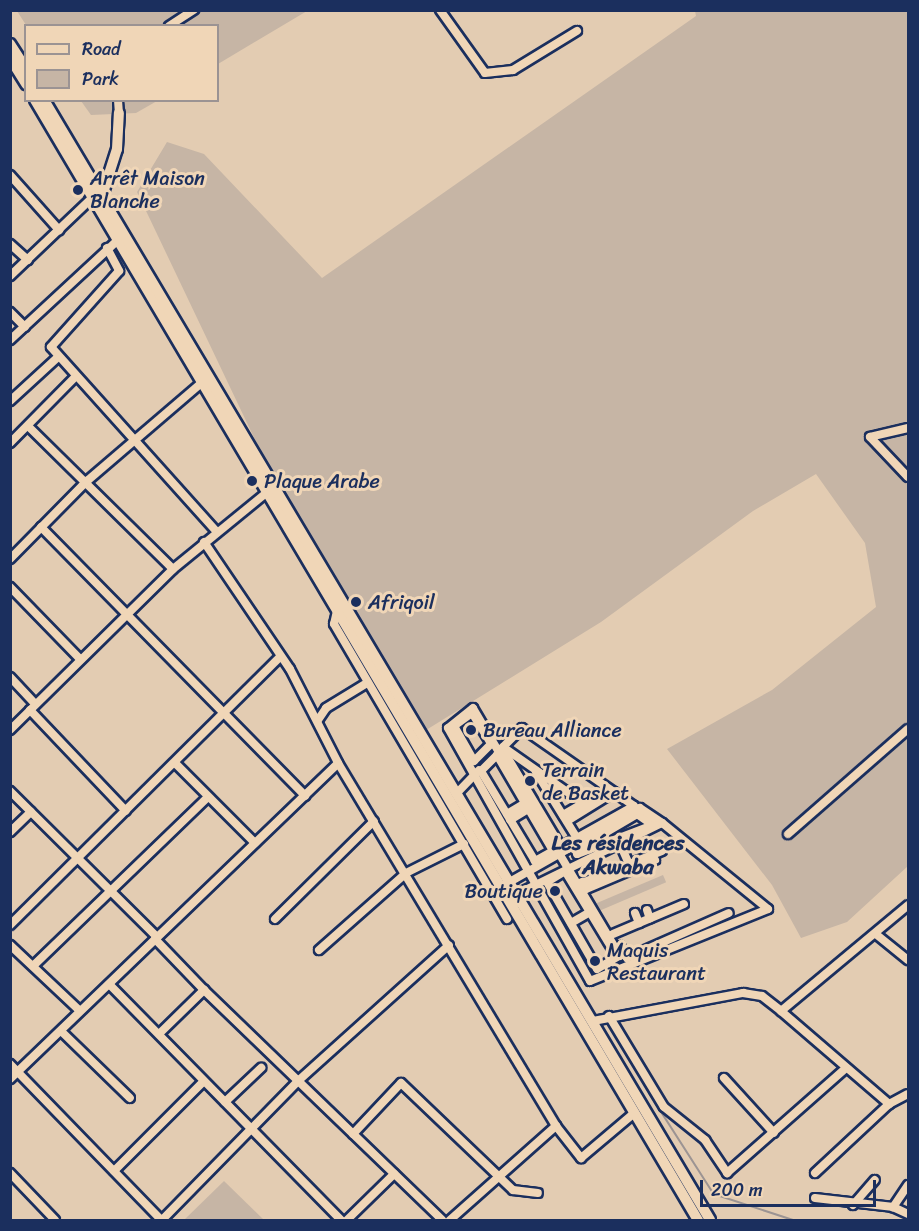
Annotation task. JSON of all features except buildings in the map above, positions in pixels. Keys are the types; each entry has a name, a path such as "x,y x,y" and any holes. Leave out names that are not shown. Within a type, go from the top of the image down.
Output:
{"main road":[{"path":"10,44 24,66"},
{"path":"10,58 24,81"},
{"path":"36,102 97,197 593,1021 710,1221"},
{"path":"45,102 97,197 117,240 200,384 337,611 505,901 698,1221"},
{"path":"97,197 117,149 119,113"}],"street":[{"path":"172,24 194,10"},
{"path":"440,10 485,73 513,70 577,31"},
{"path":"118,102 119,113"},
{"path":"10,175 59,230"},
{"path":"10,276 97,197"},
{"path":"10,340 117,240"},
{"path":"10,244 27,260"},
{"path":"107,248 119,271 53,339 57,358 217,531"},
{"path":"10,312 25,327"},
{"path":"10,401 57,358"},
{"path":"10,443 29,427 74,378"},
{"path":"10,559 87,481 200,384"},
{"path":"29,427 87,481 173,569"},
{"path":"909,428 870,437 909,477"},
{"path":"10,730 79,658 173,569 217,531 266,494"},
{"path":"41,527 124,615 305,796"},
{"path":"204,542 318,720 338,763 556,1126 581,1158 633,1114"},
{"path":"10,587 79,658"},
{"path":"337,611 334,624 507,919"},
{"path":"10,925 80,860 279,658"},
{"path":"10,677 32,707 126,811"},
{"path":"318,720 326,708 367,683"},
{"path":"479,774 502,763 553,851 535,861 448,728 472,708 497,747 529,794 561,847 634,806 611,793 522,728 497,747 474,762 454,726 472,713 497,747 620,956"},
{"path":"456,794 479,774 497,747 522,724 640,808 768,909 590,981 538,880 479,774"},
{"path":"788,834 909,729"},
{"path":"497,747 534,768 583,803"},
{"path":"175,763 255,843"},
{"path":"10,1079 338,763"},
{"path":"534,768 577,838"},
{"path":"529,794 544,784"},
{"path":"10,791 80,860 204,990 442,1221"},
{"path":"565,818 583,803 604,791 611,793"},
{"path":"565,818 611,793"},
{"path":"33,966 208,797"},
{"path":"508,817 527,806"},
{"path":"498,889 640,808"},
{"path":"10,832 31,812"},
{"path":"637,814 660,825 579,854 576,852 637,814"},
{"path":"275,919 374,821"},
{"path":"660,825 621,846 573,866 627,958 729,913"},
{"path":"505,901 538,880 660,825"},
{"path":"319,950 406,873 464,844"},
{"path":"621,846 629,864"},
{"path":"584,886 662,851"},
{"path":"584,886 655,860"},
{"path":"565,871 591,914 617,957 597,969 547,882 565,871"},
{"path":"613,934 684,904"},
{"path":"781,1011 877,935 909,905"},
{"path":"635,913 646,920"},
{"path":"572,925 591,914"},
{"path":"877,935 909,960"},
{"path":"10,945 80,1011"},
{"path":"10,1064 162,1221 298,1081 449,945"},
{"path":"110,985 160,1033 341,1221"},
{"path":"160,1033 204,990"},
{"path":"593,1021 609,1016 743,993 762,996 889,1104"},
{"path":"609,1016 663,1107 705,1140 727,1173 846,1068"},
{"path":"61,1031 130,1098"},
{"path":"225,1102 261,1068"},
{"path":"724,1078 774,1133"},
{"path":"114,1171 204,1080"},
{"path":"353,1134 401,1083 513,1190 538,1193"},
{"path":"815,1173 889,1104 909,1094"},
{"path":"450,1221 556,1126"},
{"path":"10,1173 52,1219"},
{"path":"347,1221 394,1174"},
{"path":"854,1204 875,1180"},
{"path":"893,1207 909,1185"},
{"path":"815,1198 893,1207 909,1214"}],"green space":[{"path":"17,11 307,11 219,63 219,24 25,24"},
{"path":"695,11 908,11 908,866 847,922 801,938 772,885 667,749 772,690 876,607 865,543 816,474 753,511 601,622 418,735 290,513 137,192 167,142 204,154 322,278 696,16"},
{"path":"82,102 155,102 136,113 91,115"},
{"path":"663,875 666,882 599,911 596,904"},
{"path":"224,1181 264,1220 184,1220"}],"waterway":[{"path":"650,1094 714,1194 793,1220"}],"place":[{"name":"Arrêt Maison Blanche","path":"78,190"},
{"name":"Plaque Arabe","path":"252,481"},
{"name":"Afriqoil","path":"356,602"},
{"name":"Bureau Alliance","path":"471,730"},
{"name":"Terrain de Basket","path":"530,781"},
{"name":"Boutique","path":"555,891"},
{"name":"Maquis Restaurant","path":"595,961"}],"district":[{"name":"Les résidences Akwaba","path":"618,855"}]}
